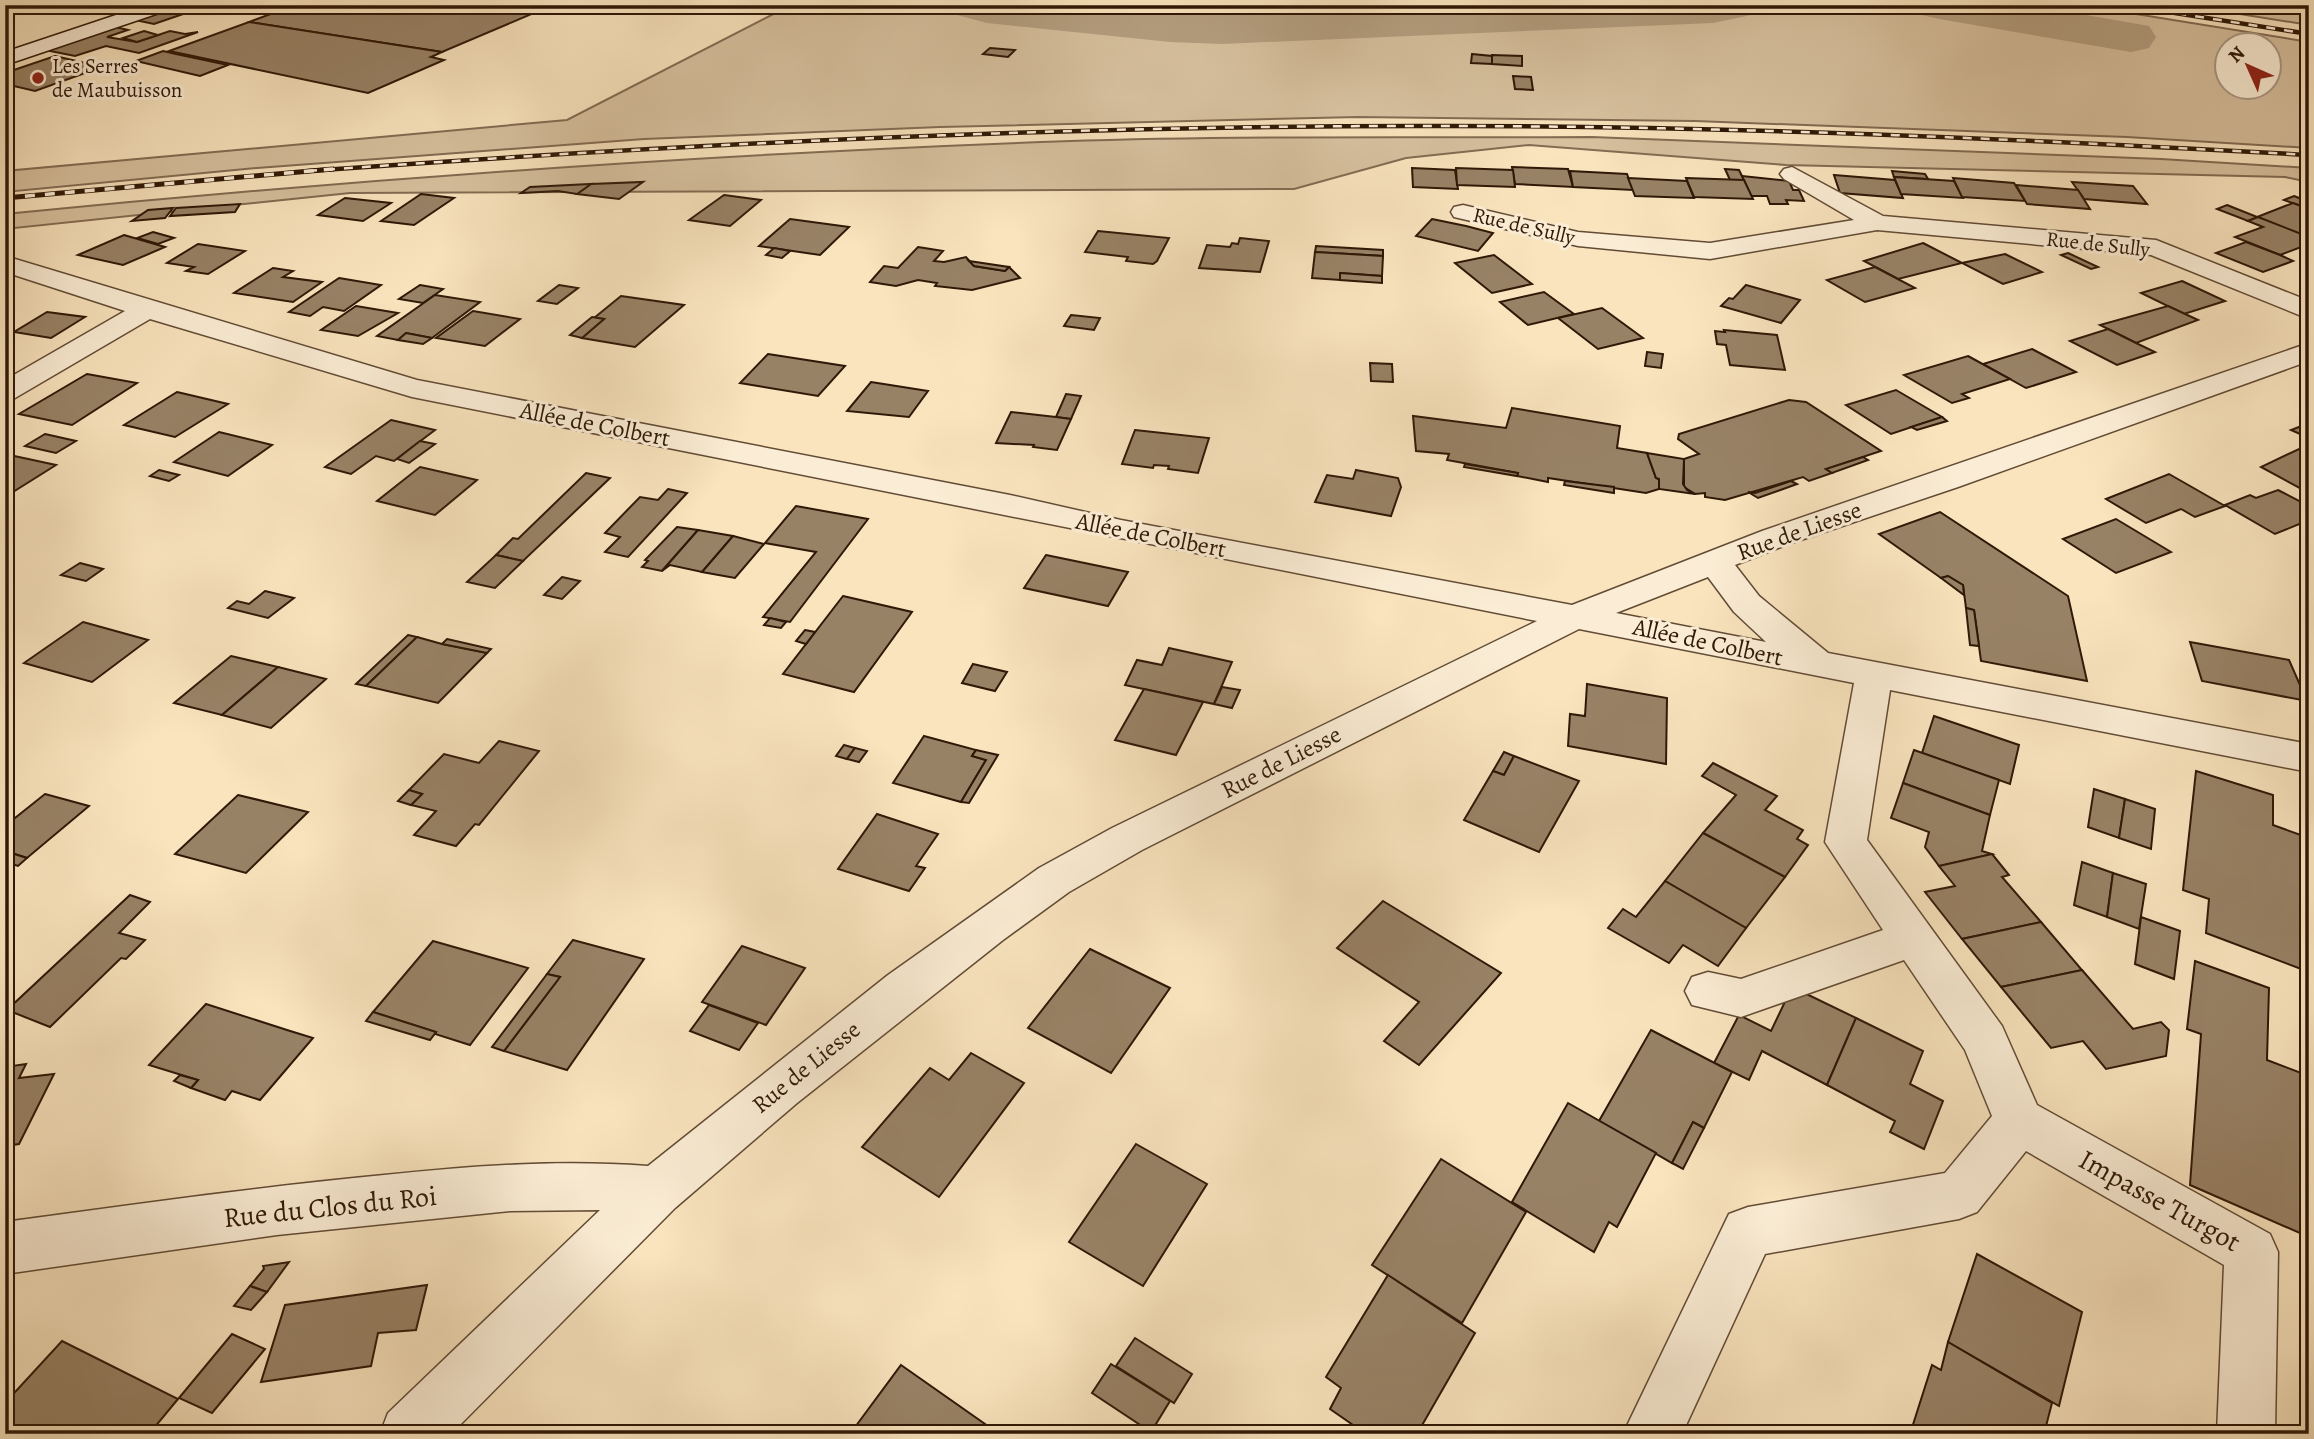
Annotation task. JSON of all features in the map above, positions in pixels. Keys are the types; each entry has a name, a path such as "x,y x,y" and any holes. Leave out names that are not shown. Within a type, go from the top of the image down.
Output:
{"street":[{"path":"5,59 165,5"},
{"name":"Rue de Sully","path":"1792,174 1877,223"},
{"name":"Rue de Sully","path":"1463,212 1578,239 1710,251 1877,223 2156,248 2309,310"},
{"name":"Allée de Colbert","path":"5,264 412,388 1010,505 1121,530 2309,758"},
{"path":"5,392 147,309"},
{"name":"Rue de Liesse","path":"409,1434 657,1191 904,989 1054,880 1127,839 1577,616 1774,538 1947,480 2309,351"},
{"path":"1716,561 1733,591 1755,613 1818,665"},
{"path":"1651,1434 1748,1232 1959,1195 2019,1121 1985,1040 1846,842 1874,676"},
{"path":"1707,991 1741,998 1913,938"},
{"name":"Impasse Turgot","path":"2019,1121 2251,1252 2246,1434"},
{"name":"Rue du Clos du Roi","path":"5,1248 276,1210 511,1188 598,1186 657,1191"}],"shaded area":[{"path":"791,5 1048,5 1265,11 1346,5 2080,5 2247,32 2212,32 2212,102 2282,102 2282,38 2309,42 2309,148 2127,137 1695,121 1358,117 940,127 644,139 257,168 5,192 5,171 567,120"},
{"path":"2184,5 2253,5 2309,16 2309,25"},
{"path":"1592,137 2161,159 2309,168 2309,182 2285,177 1786,165 1529,145 1406,158 1294,189 350,193 5,229 5,214 263,190 782,154 1110,140"}],"building":[{"path":"295,5 548,7 442,52 249,22"},
{"path":"168,9 189,12 154,24 135,20"},
{"path":"249,22 442,52 431,57 444,60 368,93 169,51"},
{"path":"115,27 128,30 107,37 137,42 170,31 185,34 198,32 139,53 106,46 75,56 45,50"},
{"path":"144,31 158,35 137,42 123,38"},
{"path":"990,48 1015,50 1008,57 983,54"},
{"path":"163,51 228,65 200,76 136,61"},
{"path":"1472,54 1492,56 1492,64 1471,63"},
{"path":"1492,55 1522,56 1522,66 1492,64"},
{"name":"Les Serres de Maubuisson","path":"55,56 102,67 35,91 5,84 5,73"},
{"path":"1513,76 1531,77 1533,90 1515,89"},
{"path":"1512,167 1568,169 1573,187 1515,184"},
{"path":"1412,168 1455,170 1458,189 1413,187"},
{"path":"1456,168 1513,170 1515,187 1457,185"},
{"path":"1725,169 1739,170 1744,180 1730,180"},
{"path":"1570,171 1627,174 1633,190 1573,187"},
{"path":"1892,171 1925,174 1928,179 1894,177"},
{"path":"1834,175 1895,180 1903,198 1840,193"},
{"path":"1742,176 1789,181 1793,190 1799,190 1804,201 1786,200 1788,204 1770,204 1767,196 1751,196"},
{"path":"1894,177 1954,181 1963,198 1901,194"},
{"path":"1628,178 1687,181 1694,198 1635,196"},
{"path":"1686,178 1744,180 1753,199 1694,197"},
{"path":"1953,178 2014,183 2025,201 1962,197"},
{"path":"643,182 619,199 577,194 591,184"},
{"path":"2072,182 2133,186 2147,204 2084,199"},
{"path":"591,184 577,194 558,191 521,193 530,187"},
{"path":"2016,185 2078,190 2090,209 2027,204"},
{"path":"421,194 454,198 414,225 381,221"},
{"path":"724,195 761,200 730,226 689,220"},
{"path":"2294,196 2309,202 2309,209 2284,200"},
{"path":"345,198 391,203 363,221 318,215"},
{"path":"2293,203 2309,209 2309,231 2300,234 2257,217"},
{"path":"240,204 235,212 170,216 176,208"},
{"path":"2227,205 2258,217 2248,221 2217,209"},
{"path":"173,208 165,218 132,221 148,210"},
{"path":"2258,217 2309,237 2309,244 2280,255 2235,237 2263,227 2248,221"},
{"path":"790,219 849,227 820,255 759,246"},
{"path":"1432,219 1493,233 1478,251 1416,236"},
{"path":"1098,231 1169,238 1153,264 1126,261 1128,257 1085,252"},
{"path":"153,232 174,238 158,244 137,238"},
{"path":"124,235 165,247 123,265 78,255"},
{"path":"1240,238 1269,241 1260,272 1199,268 1207,245 1230,247 1232,243 1238,244"},
{"path":"2246,242 2293,261 2263,272 2216,253"},
{"path":"1923,243 1962,263 1898,279 1864,261"},
{"path":"198,244 245,251 208,274 186,271 194,267 167,263"},
{"path":"1316,246 1383,250 1383,256 1315,252"},
{"path":"918,247 943,251 934,261 944,262 966,257 974,266 1005,271 1009,267 1020,278 972,290 935,286 937,283 918,280 896,286 870,282 884,266 898,268"},
{"path":"774,248 790,251 782,258 766,255"},
{"path":"1315,252 1383,256 1382,276 1340,273 1340,280 1312,278"},
{"path":"2068,253 2098,267 2091,269 2061,255"},
{"path":"2005,254 2042,272 2003,284 1962,263"},
{"path":"1494,255 1532,284 1492,293 1455,263"},
{"path":"969,261 1009,267 1005,271 974,266"},
{"path":"1875,267 1915,288 1865,302 1827,280"},
{"path":"273,268 293,271 283,277 322,282 293,302 234,293"},
{"path":"1340,273 1382,276 1382,283 1340,280"},
{"path":"339,278 381,285 344,311 323,307 310,316 289,312"},
{"path":"2182,281 2225,301 2184,314 2141,293"},
{"path":"420,285 443,289 423,303 399,299"},
{"path":"559,285 578,288 557,304 538,301"},
{"path":"1746,285 1800,300 1781,323 1721,306 1729,298 1733,299"},
{"path":"1544,292 1574,314 1528,325 1500,302"},
{"path":"435,295 480,302 432,338 406,333 398,340 377,336"},
{"path":"621,296 684,305 635,347 582,338 604,319 594,318"},
{"path":"356,306 398,313 358,336 321,330"},
{"path":"2168,306 2198,320 2136,343 2100,325"},
{"path":"1602,308 1643,338 1598,349 1558,318"},
{"path":"473,311 520,319 485,346 436,338"},
{"path":"47,312 85,317 51,338 14,332"},
{"path":"1071,315 1100,318 1094,330 1064,326"},
{"path":"592,317 604,319 582,338 570,335"},
{"path":"2108,329 2155,352 2117,365 2070,341"},
{"path":"1724,330 1777,335 1785,370 1730,365 1726,345 1717,344 1715,331 1725,332"},
{"path":"406,333 432,338 423,344 398,340"},
{"path":"2032,349 2076,372 2026,388 1983,364"},
{"path":"1647,352 1663,354 1661,368 1645,366"},
{"path":"768,354 845,366 818,396 740,383"},
{"path":"1968,356 2010,379 1962,394 1969,398 1952,403 1904,375"},
{"path":"1370,363 1392,364 1393,382 1371,381"},
{"path":"87,374 137,383 72,425 19,414"},
{"path":"871,382 928,391 909,417 847,411"},
{"path":"1896,390 1942,417 1891,434 1846,405"},
{"path":"177,392 228,404 175,437 124,425"},
{"path":"1066,394 1081,396 1071,419 1056,417"},
{"path":"1789,400 1806,402 1881,451 1826,469 1832,473 1809,481 1803,477 1725,500 1705,497 1705,493 1695,494 1684,487 1684,459 1699,454 1678,439 1679,434"},
{"path":"1512,408 1620,426 1617,448 1647,453 1656,478 1659,479 1659,489 1646,493 1548,478 1548,482 1517,476 1518,473 1447,460 1449,454 1416,451 1413,416 1506,428"},
{"path":"1011,412 1071,419 1057,450 1033,447 1034,445 996,443"},
{"path":"1942,417 1947,421 1917,430 1911,427"},
{"path":"391,420 435,430 394,461 376,456 351,474 325,467"},
{"path":"2309,423 2309,438 2291,430"},
{"path":"1135,430 1209,438 1198,473 1168,469 1169,466 1154,465 1153,468 1122,464"},
{"path":"219,432 272,445 228,476 174,462"},
{"path":"45,434 76,441 56,453 25,446"},
{"path":"420,441 435,444 409,463 397,459"},
{"path":"2299,449 2309,452 2309,493 2261,467"},
{"path":"1647,453 1684,459 1683,484 1695,494 1659,489 1659,479 1656,478"},
{"path":"5,454 56,465 5,497"},
{"path":"1863,457 1868,460 1832,473 1826,469"},
{"path":"1465,464 1518,473 1517,476 1464,467"},
{"path":"420,467 477,480 435,515 377,501"},
{"path":"159,470 179,475 169,481 150,476"},
{"path":"1356,470 1398,478 1401,487 1391,516 1315,502 1327,475 1353,479"},
{"path":"586,473 610,478 523,561 496,555 513,538 518,539"},
{"path":"2169,474 2225,506 2195,517 2181,509 2146,523 2106,499"},
{"path":"1565,481 1614,487 1614,493 1564,485"},
{"path":"1791,481 1797,484 1758,498 1748,492 1755,493"},
{"path":"668,489 687,493 628,557 605,552 620,537 605,533 640,497 658,500"},
{"path":"2278,490 2309,506 2309,520 2275,534 2225,505 2250,495 2256,498"},
{"path":"796,506 868,519 790,622 763,617 816,552 765,543"},
{"path":"1940,512 2068,596 2087,681 1981,661 1974,610 1966,608 1963,585 1948,576 1941,578 1879,534"},
{"path":"2116,519 2171,552 2116,573 2063,539"},
{"path":"677,527 698,530 662,571 642,567 648,561 645,560"},
{"path":"698,530 733,536 702,572 670,565 662,571"},
{"path":"733,536 764,544 735,578 702,572"},
{"path":"496,555 523,561 495,588 467,582"},
{"path":"1046,555 1128,572 1108,606 1024,588"},
{"path":"80,563 103,569 86,581 61,575"},
{"path":"1948,576 1963,585 1964,595 1941,578"},
{"path":"562,577 580,581 562,599 544,595"},
{"path":"265,591 294,598 268,618 228,608 237,601 249,604"},
{"path":"843,596 912,612 854,692 783,674"},
{"path":"1966,608 1974,610 1979,646 1970,645"},
{"path":"770,618 786,622 781,628 764,625"},
{"path":"83,622 148,640 92,682 24,663"},
{"path":"805,630 815,632 806,644 796,641"},
{"path":"408,635 417,637 366,686 356,684"},
{"path":"417,637 487,653 438,703 366,686"},
{"path":"447,639 491,649 487,653 442,644"},
{"path":"2190,642 2289,660 2307,701 2202,681"},
{"path":"1169,648 1232,662 1214,704 1125,685 1137,660 1162,665"},
{"path":"231,656 278,667 222,715 174,703"},
{"path":"973,664 1007,672 995,691 962,683"},
{"path":"278,667 326,679 271,728 222,715"},
{"path":"1587,684 1667,698 1666,764 1568,746 1570,714 1585,716"},
{"path":"1222,687 1240,690 1232,708 1214,704"},
{"path":"1144,689 1203,702 1176,755 1115,740"},
{"path":"1934,716 2019,745 2010,784 1922,753"},
{"path":"924,736 976,750 972,756 986,760 961,802 893,783"},
{"path":"499,741 539,751 479,825 475,824 456,846 414,835 436,811 411,805 422,794 409,790 444,754 479,763"},
{"path":"844,745 855,748 847,759 836,756"},
{"path":"855,748 867,751 859,762 847,759"},
{"path":"976,750 998,755 969,803 961,802 986,760 972,756"},
{"path":"1914,750 1999,780 1990,815 1903,783"},
{"path":"1504,752 1514,756 1504,775 1493,771"},
{"path":"1514,756 1579,781 1539,852 1464,820 1493,771 1504,775"},
{"path":"1713,763 1777,796 1765,810 1803,830 1797,839 1808,845 1785,877 1703,833 1736,795 1702,776"},
{"path":"2196,771 2273,795 2273,825 2309,838 2309,972 2206,933 2209,899 2183,890"},
{"path":"1903,783 1990,815 1982,851 1992,854 1939,866 1925,847 1929,832 1891,818"},
{"path":"2094,789 2125,799 2119,838 2088,827"},
{"path":"409,790 422,794 411,805 398,801"},
{"path":"45,794 89,806 27,858 5,851 5,826"},
{"path":"238,795 308,812 246,873 175,854"},
{"path":"2125,799 2155,809 2151,849 2119,838"},
{"path":"877,814 938,834 916,866 925,868 909,891 838,869"},
{"path":"1703,833 1785,877 1746,928 1665,881"},
{"path":"5,851 27,858 18,866 5,862"},
{"path":"1992,854 2009,875 2002,877 2041,922 1962,939 1925,892 1955,886 1939,866"},
{"path":"2082,862 2113,873 2107,917 2074,905"},
{"path":"2113,873 2146,884 2139,929 2107,917"},
{"path":"1665,881 1746,928 1718,966 1683,945 1669,963 1608,928 1623,909 1636,917"},
{"path":"130,895 150,902 119,933 145,940 126,959 121,958 50,1027 7,1010"},
{"path":"1383,901 1501,973 1419,1065 1384,1041 1419,1002 1337,948"},
{"path":"2141,917 2180,931 2174,979 2135,964"},
{"path":"2041,922 2082,970 2001,987 1962,939"},
{"path":"573,940 644,959 567,1070 504,1051 560,977 547,974"},
{"path":"433,941 528,968 470,1045 373,1012"},
{"path":"742,946 805,968 766,1025 702,1002"},
{"path":"1090,949 1170,988 1111,1073 1028,1028"},
{"path":"2195,961 2269,988 2267,1060 2309,1076 2309,1237 2190,1185 2201,1034 2187,1029"},
{"path":"2082,970 2133,1029 2161,1022 2169,1030 2166,1056 2106,1069 2083,1041 2051,1048 2001,987"},
{"path":"547,974 560,977 504,1051 492,1047"},
{"path":"1792,987 1856,1018 1827,1085 1762,1051 1749,1080 1714,1063 1739,1015 1771,1031"},
{"path":"206,1004 313,1038 260,1100 232,1091 225,1100 191,1088 198,1080 149,1065"},
{"path":"709,1005 758,1023 739,1050 690,1031"},
{"path":"373,1012 436,1032 430,1040 366,1021"},
{"path":"1856,1018 1923,1051 1910,1084 1943,1101 1924,1149 1890,1132 1895,1121 1827,1085"},
{"path":"1651,1030 1732,1072 1704,1128 1693,1122 1672,1163 1599,1121"},
{"path":"971,1053 1024,1083 939,1197 862,1147 930,1068 949,1080"},
{"path":"26,1064 19,1078 54,1074 19,1144 5,1146 5,1067"},
{"path":"180,1075 198,1080 191,1088 174,1081"},
{"path":"1568,1103 1656,1153 1617,1227 1609,1222 1594,1252 1512,1202"},
{"path":"1693,1122 1704,1128 1683,1169 1672,1163"},
{"path":"1136,1144 1207,1184 1143,1286 1069,1242"},
{"path":"1441,1159 1526,1212 1462,1323 1372,1265"},
{"path":"1977,1254 2082,1312 2059,1406 1948,1342"},
{"path":"289,1262 267,1292 250,1286 264,1269 263,1266"},
{"path":"1388,1275 1475,1333 1417,1434 1366,1434 1330,1409 1341,1388 1326,1377"},
{"path":"427,1285 416,1330 378,1333 371,1366 261,1382 285,1305"},
{"path":"250,1286 267,1292 251,1310 234,1306"},
{"path":"232,1334 265,1349 212,1413 179,1398"},
{"path":"1135,1338 1192,1374 1174,1403 1116,1366"},
{"path":"62,1341 178,1399 149,1434 5,1434 5,1403"},
{"path":"1948,1342 2052,1403 2045,1430 2051,1434 1910,1434 1932,1365 1941,1370"},
{"path":"1111,1364 1170,1401 1151,1432 1092,1393"},
{"path":"901,1365 985,1424 978,1434 850,1434"}],"waterway":[{"path":"935,5 987,9"},
{"path":"974,5 1038,15 1222,29 1713,9 1734,5"},
{"path":"1939,5 2131,37"}],"railway":[{"path":"2124,5 2309,34"},
{"path":"318,170 592,152 876,138 1302,127 1444,126 1769,131 2309,155"},
{"path":"318,170 333,169"},
{"path":"5,198 318,170"},
{"path":"308,171 318,170"}],"place":[{"name":"Les Serres de Maubuisson","path":"38,78"}]}
